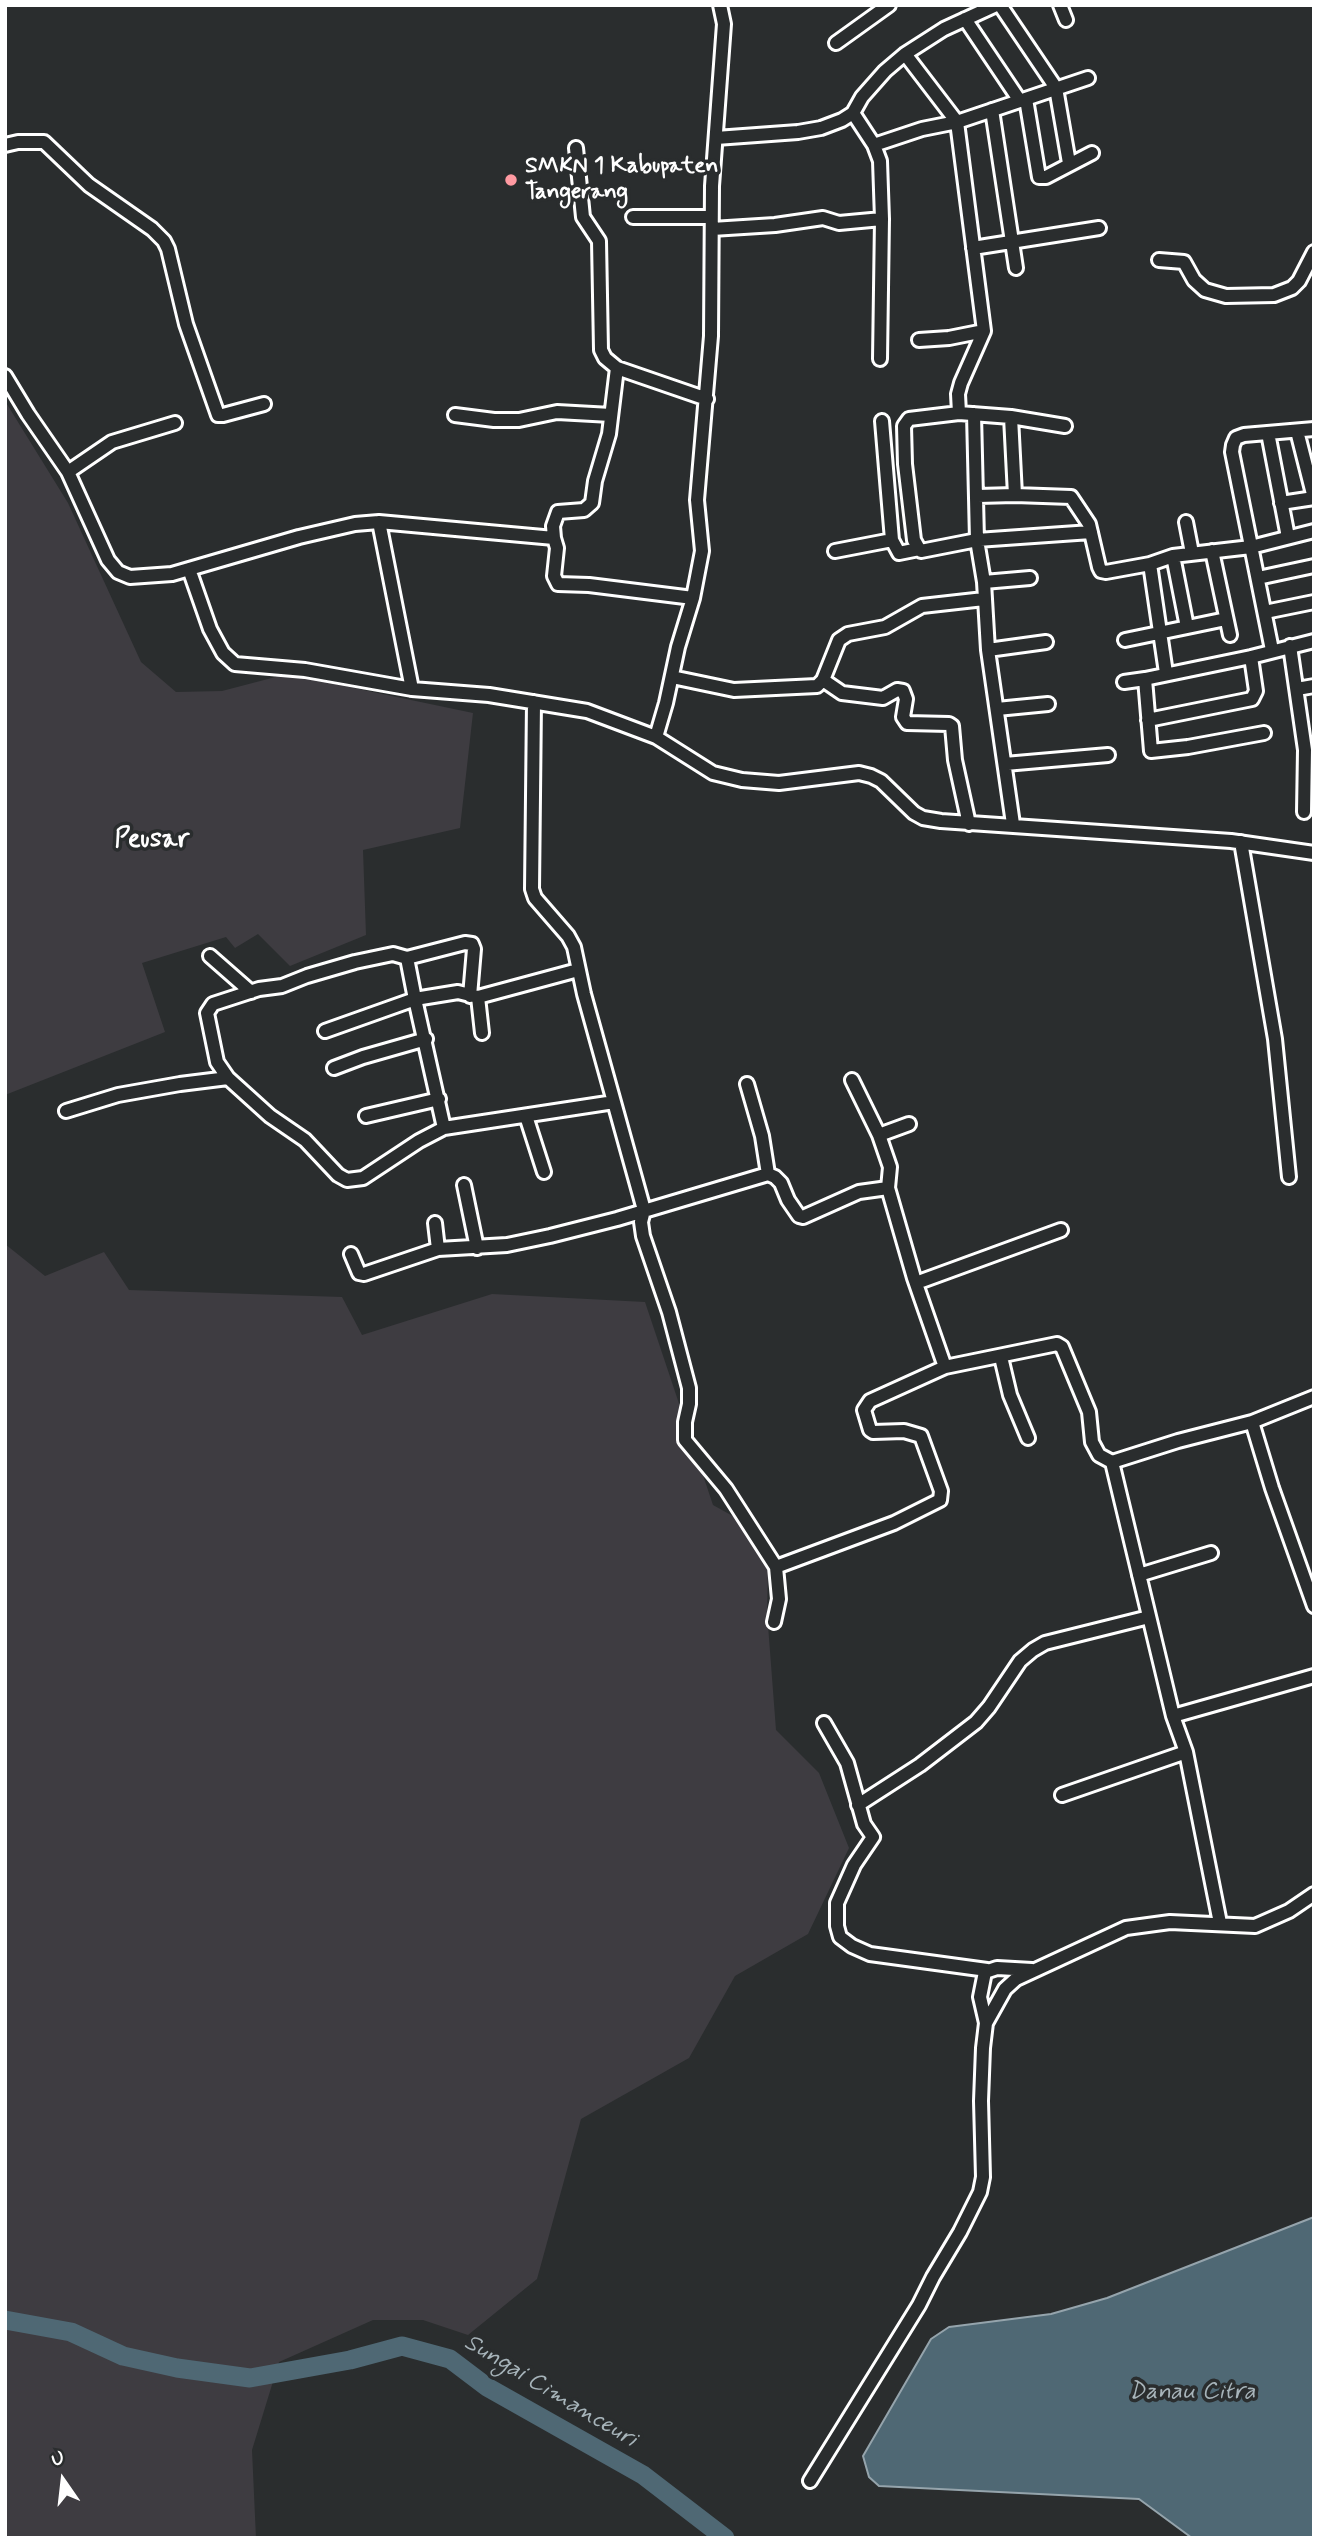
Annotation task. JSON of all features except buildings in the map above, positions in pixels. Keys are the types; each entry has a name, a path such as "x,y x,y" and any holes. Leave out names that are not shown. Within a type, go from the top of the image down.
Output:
{"street":[{"path":"656,737 693,598 702,551 697,500 711,335 711,223 724,24 720,5"},
{"path":"836,43 890,5"},
{"path":"716,138 798,132 821,128 842,120 853,113 862,97 885,71 905,54 944,29 998,5 1056,88 1069,163"},
{"path":"1060,5 1066,20"},
{"path":"965,19 1023,100 1039,177 1046,177 1092,153"},
{"path":"905,54 957,122 984,331 961,383 958,394 959,413"},
{"path":"874,145 922,129 957,122 1088,78"},
{"path":"992,110 1016,268"},
{"path":"853,113 874,145 880,161 880,359"},
{"path":"5,145 44,142 89,185 152,229 164,241 186,324 218,415 264,404"},
{"path":"576,148 583,217 599,242 601,350 604,358 617,368 707,399"},
{"path":"634,217 775,225 823,218 839,223 882,219"},
{"path":"973,248 1099,228"},
{"path":"1160,260 1184,262 1194,280 1205,290 1226,296 1274,295 1292,288 1299,281 1314,252"},
{"path":"919,340 949,338 984,331"},
{"path":"617,368 609,434 595,481 592,503 584,510 558,512 554,526 557,548 554,576 558,584 589,584 693,598"},
{"path":"5,376 68,472 108,560 118,572 130,577 189,569 299,537 355,524 379,522 554,538"},
{"path":"455,415 519,421 557,412 611,415"},
{"path":"919,549 914,540 908,489 904,426 909,419 959,413 1011,417 1065,426"},
{"path":"974,414 977,540 984,582 988,650 1013,824"},
{"path":"1011,417 1015,495"},
{"path":"882,421 892,540 899,553 977,540 1091,532"},
{"path":"68,472 112,442 175,422"},
{"path":"1272,650 1232,452 1233,444 1236,438 1244,435 1314,429"},
{"path":"1281,503 1314,498 1310,467 1297,430"},
{"path":"1268,433 1288,537"},
{"path":"978,496 1072,497 1089,524 1101,571 1150,564 1173,556 1251,547 1314,531"},
{"path":"379,522 412,689"},
{"path":"1186,522 1192,553"},
{"path":"835,551 892,540"},
{"path":"1212,551 1230,635"},
{"path":"1173,556 1187,627"},
{"path":"1150,564 1166,673"},
{"path":"1258,578 1314,566"},
{"path":"189,569 210,629 223,653 235,664 305,670 412,689 451,691 587,711 656,737 713,773 761,783 859,773 870,776 881,781 914,813 923,818 969,824 1013,824 1241,842 1314,853"},
{"path":"984,582 1030,578"},
{"path":"672,677 734,690 817,686 839,640 848,634 885,628 922,606 984,599"},
{"path":"1265,612 1314,602"},
{"path":"1125,640 1226,620"},
{"path":"1124,682 1251,657 1314,641"},
{"path":"988,650 1046,642"},
{"path":"1290,646 1305,750 1304,812"},
{"path":"1148,720 1252,699 1256,691 1251,657"},
{"path":"1145,679 1151,751 1264,733"},
{"path":"822,680 842,693 883,698 897,690 903,691 906,699 903,717 906,723 953,726 955,760 969,824"},
{"path":"1297,690 1314,686"},
{"path":"534,702 532,889 535,898 568,936 574,947 644,1210 641,1222 643,1236 669,1312 689,1388 685,1440 726,1489 776,1567 779,1600 775,1622"},
{"path":"998,709 1048,704"},
{"path":"1005,764 1108,755"},
{"path":"1241,842 1275,1039 1289,1177"},
{"path":"482,1033 474,997 474,949 469,943 407,958 393,954 375,957 307,975 282,986 213,1004 207,1013 217,1062 228,1078 270,1116 305,1140 338,1175 347,1180 362,1178 444,1128 614,1101"},
{"path":"210,956 251,992"},
{"path":"407,958 444,1128"},
{"path":"325,1031 415,999 458,992 474,997 578,970"},
{"path":"334,1068 426,1040"},
{"path":"66,1111 118,1095 228,1078"},
{"path":"852,1080 879,1135 890,1167 888,1188 916,1283 945,1367"},
{"path":"747,1084 762,1136 768,1174"},
{"path":"366,1116 439,1099"},
{"path":"526,1116 544,1172"},
{"path":"879,1135 909,1124"},
{"path":"351,1254 359,1273 364,1275 438,1248 507,1245 550,1236 768,1174 780,1183 788,1200 799,1216 803,1217 859,1192 888,1188"},
{"path":"464,1185 477,1248"},
{"path":"435,1223 438,1248"},
{"path":"916,1283 1061,1230"},
{"path":"776,1567 894,1523 940,1500 941,1491 921,1436 904,1431 870,1430 864,1410 877,1396 945,1367 1057,1344 1062,1347 1089,1412 1092,1443 1099,1454 1112,1462 1173,1716 1186,1752 1220,1923"},
{"path":"1000,1357 1010,1395 1028,1438"},
{"path":"1112,1462 1252,1422 1314,1397"},
{"path":"1252,1422 1272,1488 1314,1606"},
{"path":"1139,1575 1211,1553"},
{"path":"858,1805 920,1765 976,1722 1020,1661 1033,1650 1045,1643 1149,1617"},
{"path":"1173,1716 1314,1676"},
{"path":"824,1723 847,1763 866,1829 873,1837 854,1865 837,1903 840,1937 870,1954 987,1969 1037,1970"},
{"path":"1062,1795 1186,1752"},
{"path":"986,2023 1010,1984 1126,1928 1170,1922 1255,1926 1289,1911 1314,1894"},
{"path":"810,2481 919,2305 979,2192 983,2177 981,2101 986,2023 980,1997 982,1975 987,1969"}],"shaded area":[{"path":"5,401 68,503 141,662 176,692 222,691 287,674 473,713 460,828 363,850 366,935 290,966 258,934 235,948 226,937 142,963 165,1032 5,1095"},
{"path":"5,1244 45,1276 104,1252 129,1290 342,1297 362,1335 492,1294 645,1302 713,1505 747,1524 768,1571 767,1612 776,1730 819,1773 849,1848 808,1934 735,1976 689,2058 581,2119 537,2279 468,2335 423,2320 373,2320 279,2362 252,2450 256,2538 5,2538"}],"water":[{"name":"Danau Citra","path":"1314,2217 1314,2538 1192,2538 1139,2499 879,2486 869,2477 863,2456 931,2339 949,2327 1051,2314 1107,2298"}],"waterway":[{"name":"Sungai Cimanceuri","path":"5,2320 71,2332 123,2356 177,2368 250,2378 350,2360 402,2346 450,2359 487,2387 643,2475 725,2538"}],"place":[{"name":"SMKN 1 Kabupaten Tangerang","path":"511,180"}],"district":[{"name":"Peusar","path":"152,841"}]}
